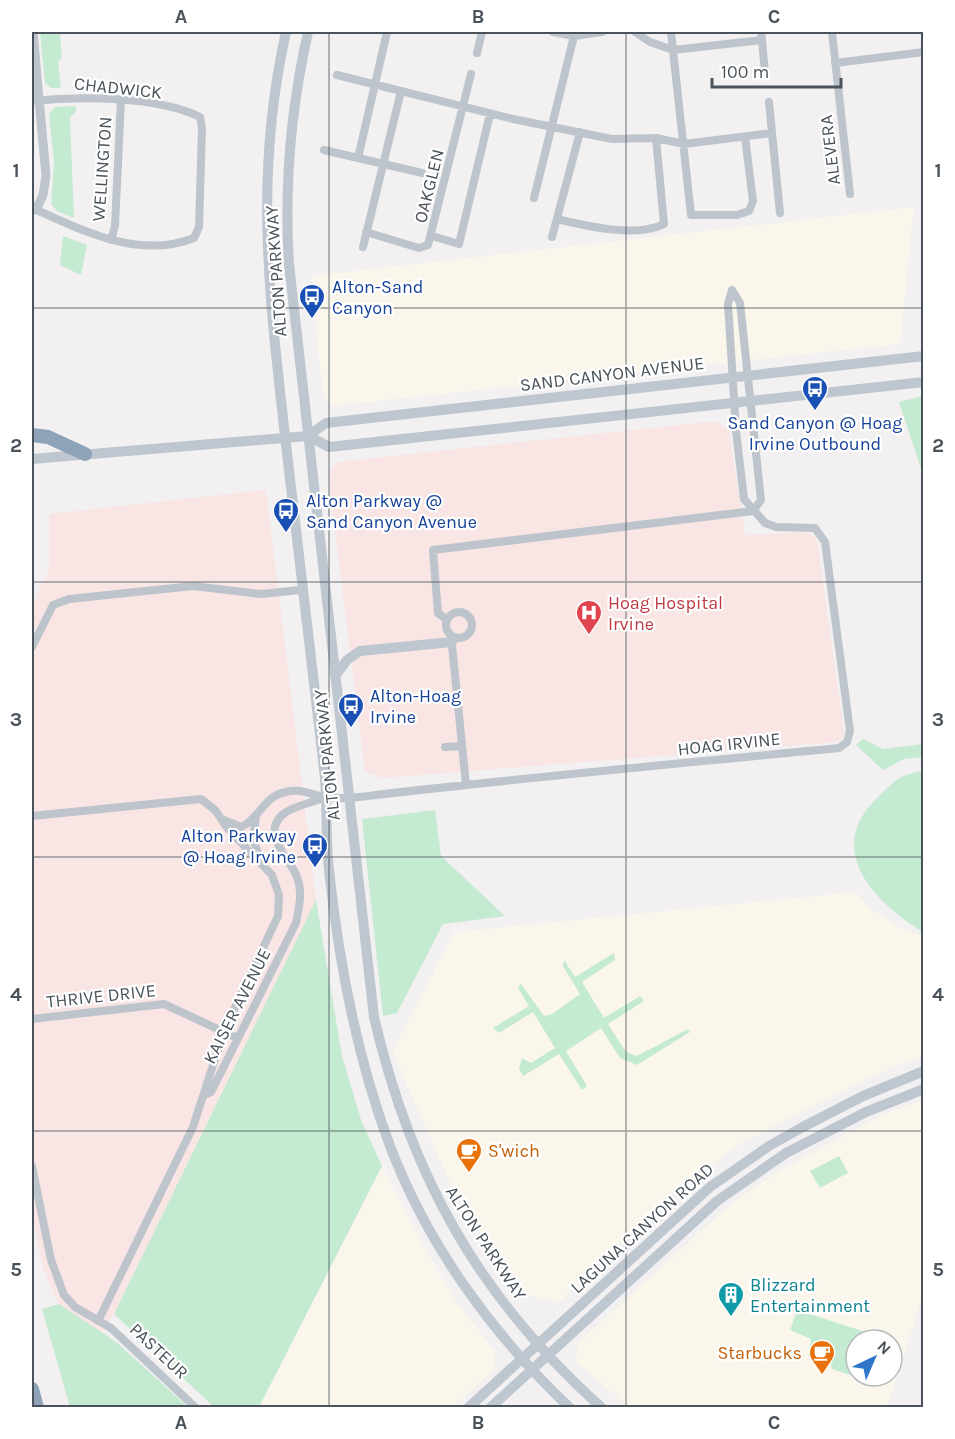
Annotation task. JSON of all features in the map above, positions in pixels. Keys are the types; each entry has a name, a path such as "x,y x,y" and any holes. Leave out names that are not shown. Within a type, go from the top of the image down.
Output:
{"highway":[{"path":"32,435 48,437 85,454"},
{"path":"32,1389 37,1407"}],"main road":[{"name":"ALTON PARKWAY","path":"286,32 272,108 265,191 267,269 300,590 325,776 328,868 343,972 372,1097 395,1159 438,1245 469,1293 522,1358 570,1407"},
{"name":"ALTON PARKWAY","path":"309,32 298,82 290,147 287,217 290,273 374,1017 404,1126 430,1185 462,1242 500,1299 538,1344 602,1407"},
{"name":"SAND CANYON AVENUE","path":"308,436 326,423 922,356"},
{"name":"SAND CANYON AVENUE","path":"32,459 308,436 329,447 617,418 736,402 922,382"},
{"path":"335,676 347,660 360,651 452,639"},
{"name":"LAGUNA CANYON ROAD","path":"468,1407 726,1175 801,1128 863,1096 924,1071"},
{"name":"LAGUNA CANYON ROAD","path":"490,1407 717,1201 776,1159 866,1112 924,1089"}],"street":[{"path":"33,32 36,100 46,176 44,195 34,209 111,240"},
{"path":"358,158 387,32"},
{"path":"477,53 482,32"},
{"path":"553,32 575,34 602,32"},
{"path":"635,32 650,42 673,50 735,42 761,36 765,73"},
{"path":"671,32 691,215 737,215 749,211 753,201 745,137"},
{"path":"733,32 735,42"},
{"name":"ALEVERA","path":"832,32 850,194"},
{"path":"534,198 575,34"},
{"path":"835,63 924,52"},
{"name":"OAKGLEN","path":"366,232 418,248 428,245 471,74"},
{"path":"338,75 490,114 612,139 656,138 684,144 772,133"},
{"path":"363,247 401,91"},
{"name":"CHADWICK","path":"36,100 89,98 121,100 190,112 200,117 202,128 199,227 194,238 184,242 147,245 111,240"},
{"name":"WELLINGTON","path":"111,240 115,226 121,100"},
{"path":"769,102 780,213"},
{"path":"432,236 459,244 490,114"},
{"path":"552,237 579,132"},
{"path":"557,219 596,229 620,230 664,224 656,138"},
{"path":"324,150 423,173"},
{"path":"447,620 438,613 433,550 753,511 761,500 740,303 732,290 728,304 744,499 753,511"},
{"name":"HOAG IRVINE","path":"326,798 844,746 850,731 825,542 815,528 776,527 765,523 753,511"},
{"path":"32,647 48,613 59,602 193,586 261,594 300,590"},
{"path":"452,639 468,635 473,627 472,618 461,611 452,613 447,620 447,628 452,639 466,785"},
{"path":"445,747 462,746"},
{"path":"224,820 241,827 250,823 265,802 276,794 287,791 302,790 326,798"},
{"name":"KAISER AVENUE","path":"32,816 196,798 207,802 243,846 265,867"},
{"name":"KAISER AVENUE","path":"204,1095 211,1092 296,923 301,900 297,876 276,842 277,823 282,814 326,798"},
{"name":"KAISER AVENUE","path":"98,1321 193,1127 204,1095 203,1088 224,1031 278,916 280,904 276,885 253,839 256,815"},
{"name":"THRIVE DRIVE","path":"32,1019 164,1004 237,1038"},
{"name":"PASTEUR","path":"32,1167 57,1281 64,1295 75,1307 122,1337 196,1407"}],"shaded area":[{"path":"914,207 900,344 332,406 323,396 311,276"},
{"name":"Hoag Hospital Irvine","path":"716,421 729,431 745,535 804,532 813,535 817,541 844,732 842,738 836,742 383,778 365,772 328,475 337,462"},
{"path":"266,490 316,900 114,1314 102,1332 80,1321 59,1304 43,1269 32,1214 32,607 49,569 49,514"},
{"path":"856,892 871,909 895,925 923,937 923,1055 869,1078 746,1140 675,1192 559,1302 519,1293 455,1194 392,1051 455,932"},
{"name":"Blizzard Entertainment","path":"923,1100 923,1295 904,1354 904,1328 844,1328 844,1388 893,1388 887,1407 629,1407 576,1362 577,1344 730,1205 770,1177 891,1111"},
{"path":"382,1166 415,1231 457,1303 495,1351 495,1369 452,1407 259,1407"}],"green space":[{"path":"40,32 60,32 62,58 58,62 61,88 51,88 45,83"},
{"path":"76,106 76,111 70,118 74,218 57,211 51,204 54,162 49,114 55,107"},
{"path":"63,236 87,245 81,275 60,265"},
{"path":"924,396 923,475 899,402"},
{"path":"863,739 883,749 923,744 923,757 904,759 883,770 856,745"},
{"path":"924,771 923,932 905,920 873,891 862,874 855,856 855,837 862,817 877,798 898,779 908,774"},
{"path":"435,810 441,856 505,916 443,924 397,1013 383,1016 362,819"},
{"path":"316,900 342,1056 361,1120 382,1166 259,1407 214,1407 114,1314"},
{"path":"614,953 615,960 582,982 604,1018 640,996 644,1001 608,1024 626,1052 637,1056 688,1029 690,1032 637,1065 620,1058 601,1028 566,1051 587,1086 582,1090 559,1054 523,1076 519,1069 522,1058 531,1063 555,1048 533,1012 499,1033 493,1028 529,1006 518,988 521,984 544,1016 552,1014 580,994 563,966 564,960 575,977"},
{"path":"839,1156 848,1173 820,1188 810,1171"},
{"path":"59,1304 115,1341 188,1407 70,1407 42,1309"},
{"path":"797,1310 853,1328 844,1328 844,1373 832,1369 831,1364 817,1357 808,1356 811,1339 790,1330"}],"place":[{"name":"Alton-Sand Canyon","path":"312,320"},
{"name":"Sand Canyon @ Hoag Irvine Outbound","path":"815,412"},
{"name":"Alton Parkway @ Sand Canyon Avenue","path":"286,534"},
{"name":"Hoag Hospital Irvine","path":"589,636"},
{"name":"Alton-Hoag Irvine","path":"351,729"},
{"name":"Alton Parkway @ Hoag Irvine","path":"315,869"},
{"name":"S'wich","path":"469,1174"},
{"name":"Blizzard Entertainment","path":"731,1318"},
{"name":"Starbucks","path":"822,1376"}]}
